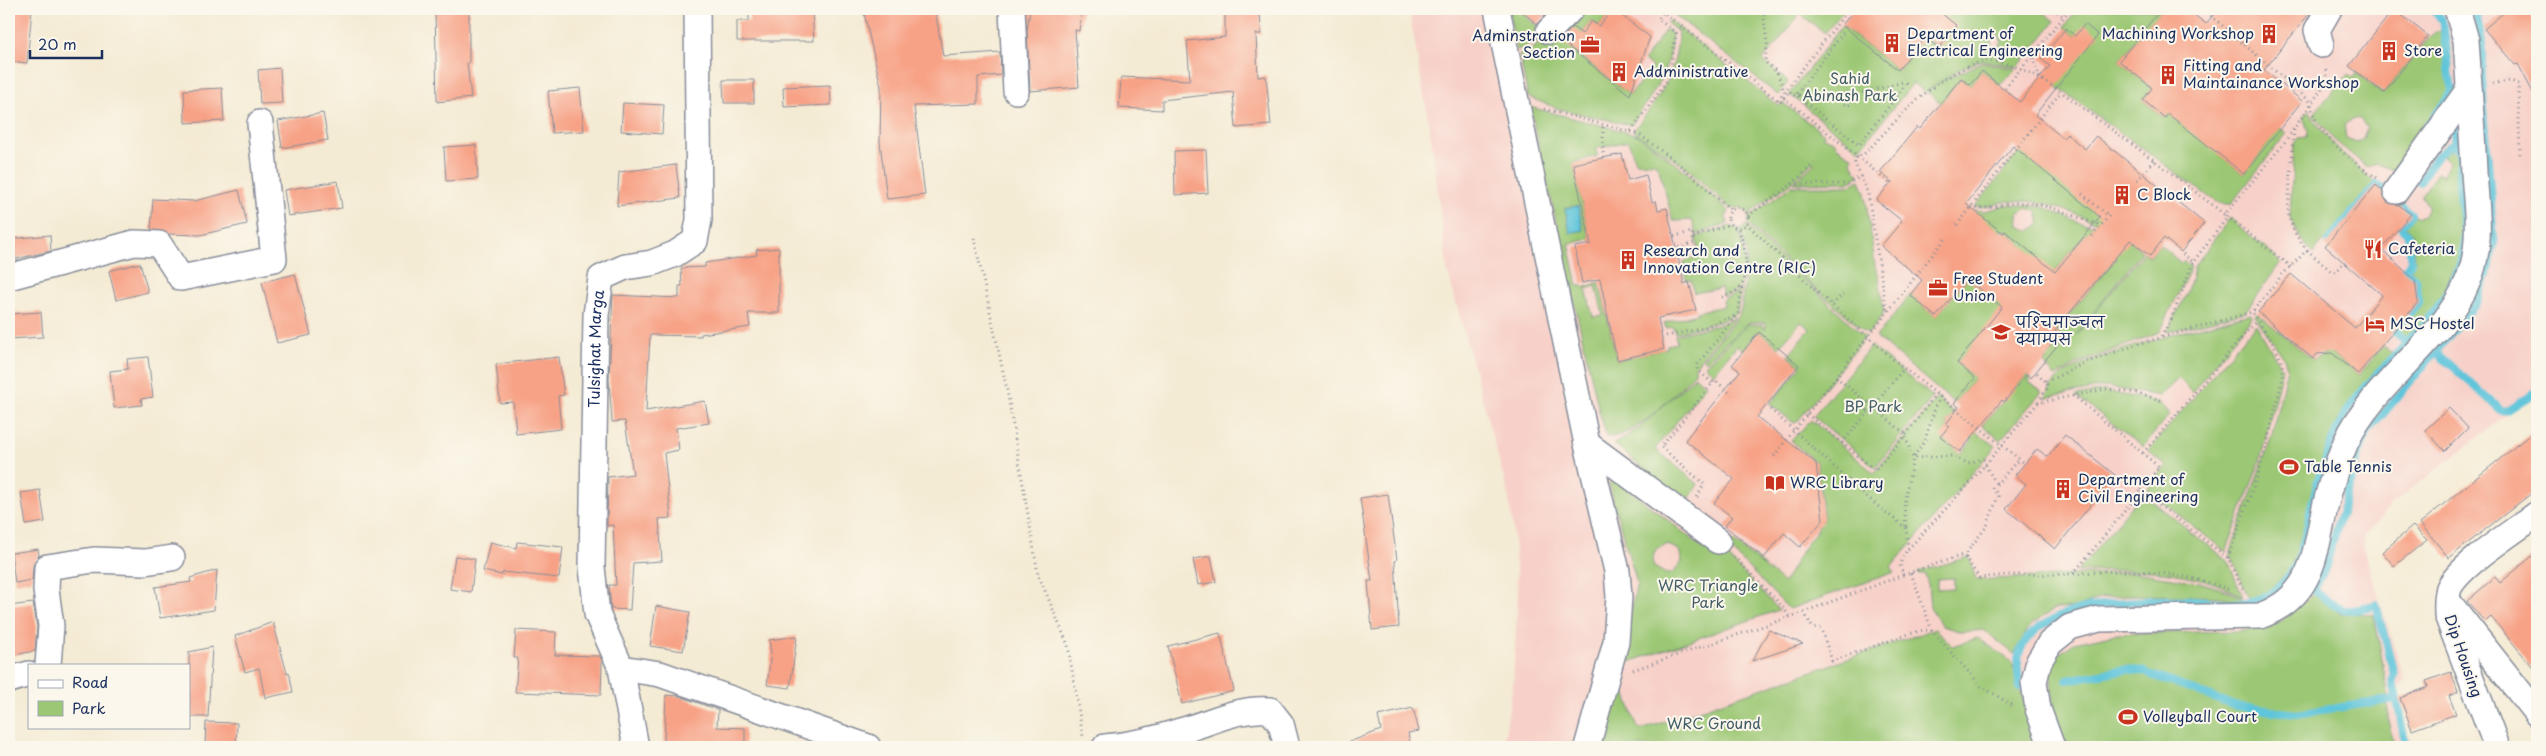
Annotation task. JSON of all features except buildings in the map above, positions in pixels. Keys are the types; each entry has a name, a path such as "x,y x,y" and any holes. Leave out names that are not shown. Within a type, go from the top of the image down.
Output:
{"street":[{"name":"Tulsighat Marga","path":"636,747 621,668 597,614 592,567 596,315 601,278 625,267 652,263 675,254 695,241 699,220 697,9"},
{"path":"1012,9 1016,91"},
{"path":"1497,9 1587,444 1616,571 1619,597 1616,642 1587,747"},
{"path":"1549,31 1571,9"},
{"path":"2321,45 2317,30 2329,9"},
{"path":"2052,747 2038,709 2034,682 2039,661 2050,643 2070,627 2099,619 2260,616 2275,610 2301,587 2310,570 2319,545 2327,500 2338,463 2361,415 2441,324 2465,291 2479,238 2478,86 2457,9"},
{"path":"2396,191 2478,86"},
{"path":"9,277 134,243 159,244 181,278 274,259 260,123"},
{"path":"1587,444 1718,541"},
{"name":"Dip Housing","path":"2497,747 2447,615 2446,599 2449,589 2461,572 2537,514"},
{"path":"48,664 52,626 46,590 47,567 94,560 145,562 172,558"},
{"path":"2446,599 2537,714"},
{"path":"621,668 660,674 868,747"},
{"path":"9,680 28,674"},
{"path":"1094,743 1127,745 1179,732 1252,708 1270,710 1281,724 1287,747"}],"path":[{"path":"1763,9 1767,44 1764,62 1776,72 1784,92"},
{"path":"1778,100 1848,9"},
{"path":"2053,9 2063,16"},
{"path":"2005,88 2070,9"},
{"path":"2203,9 2311,102 2311,113 2319,127 2341,150 2396,191"},
{"path":"1631,131 1668,78 1676,33 1658,19 1663,12 1780,102 1789,91 1859,145 1906,84 1903,82 1854,95"},
{"path":"1796,95 1843,33"},
{"path":"2161,337 2171,320 2193,262 2226,219 2225,214 2236,203 2294,129 2311,102 2327,82 2324,54 2321,45"},
{"path":"2033,52 2036,70 2046,83"},
{"path":"1857,156 1863,155 1925,92 1961,70 1982,61 2021,68 2046,83 2154,159 2291,267"},
{"path":"2478,86 2511,81 2518,84 2520,157"},
{"path":"1840,98 1844,92 1849,91 1854,95"},
{"path":"1956,225 2060,93"},
{"path":"1796,95 1840,98"},
{"path":"1840,98 1842,103 1850,105 1854,102 1854,95"},
{"path":"1784,98 1889,183"},
{"path":"1539,107 1639,134 1686,169 1731,210"},
{"path":"1603,124 1603,158"},
{"path":"2294,129 2288,211 2290,222 2299,241 2331,271 2335,272 2344,262"},
{"path":"1857,156 1856,163 1868,194 1887,313"},
{"path":"2137,180 2154,159"},
{"path":"1738,228 1746,224 1748,216 1792,184 1814,163"},
{"path":"1792,184 1848,184 1861,176"},
{"path":"2082,194 2109,216 2092,236"},
{"path":"1970,207 1985,209 2011,203 2039,204 2101,225"},
{"path":"1731,210 1738,208 1744,210 1748,216"},
{"path":"1730,224 1728,217 1731,210"},
{"path":"1693,237 1730,224 1738,228 1746,254 1738,314 1697,365 1698,370 1712,383"},
{"path":"1746,224 1832,306 1904,368 2023,462"},
{"path":"1674,236 1692,232 1695,244 1677,248"},
{"path":"974,238 1007,390 1038,574 1068,645 1094,743"},
{"path":"1774,456 1945,239"},
{"path":"2046,382 2082,364 2161,337 2252,312 2307,250"},
{"path":"2183,254 2193,262"},
{"path":"1722,297 1736,292 1742,285"},
{"path":"1832,306 1843,294"},
{"path":"2228,558 2262,463 2284,367 2252,312"},
{"path":"1666,336 1703,328 1738,314"},
{"path":"2143,453 2256,320"},
{"path":"1868,403 1876,402 1904,368"},
{"path":"1906,551 1985,465 2047,391 2046,382 2037,373"},
{"path":"1836,377 1868,403 1869,411"},
{"path":"1695,501 1704,484 1661,447 1715,380 1732,395"},
{"path":"2038,403 2106,389 2137,393 2162,401"},
{"path":"1807,414 1874,470 1905,436 1936,394"},
{"path":"2072,395 2159,467 2073,574"},
{"path":"1903,575 1900,565 1908,547 1904,504 1913,458 1925,440 1936,405 1941,397"},
{"path":"1876,402 1877,410 1905,436 1913,458"},
{"path":"1768,407 1793,431 1906,528"},
{"path":"1842,443 1869,411 1877,410"},
{"path":"1913,458 1952,456 1968,462 1983,459 1988,461"},
{"path":"1966,558 1991,518 1998,496 1993,488 2019,459"},
{"path":"1985,465 1996,483"},
{"path":"1631,670 1790,617 1960,556 1966,558 1979,578 2129,570 2213,583 2246,600 2228,558 2141,491"},
{"path":"1743,566 1790,617"},
{"path":"1911,573 1932,631 1981,686 2015,707"},
{"path":"1804,612 1812,627 1820,628 1832,661 1912,633 1924,630 1932,631"}],"shaded area":[{"name":"पश्‍चिमाञ्‍चल क्याम्पस","path":"1409,9 2537,9 2537,396 2512,411 2393,503 2365,535 2363,547 2405,681 2390,700 2414,747 1503,747 1513,683 1518,593 1513,528 1508,494 1447,269 1432,143"}],"green space":[{"path":"1508,9 1520,9 1532,22 1545,30 1533,43 1516,50"},
{"path":"1582,9 1586,12 1589,9 1613,9 1599,26 1591,21 1571,49 1630,95 1652,67 1644,60 1666,29 1672,34 1664,73 1631,125 1559,109 1528,97 1519,54 1528,52"},
{"path":"1667,9 1845,9 1825,33 1800,14 1763,60 1788,82 1778,95"},
{"name":"Sahid Abinash Park","path":"1948,9 2039,9 2055,21 2018,67 1982,60 1960,69 1925,92 1913,83 1859,150 1789,94 1842,26 1898,70 1925,37 1939,48 1943,15","holes":["1994,34 1998,34 2002,41 1998,47 1991,45 1991,37"]},
{"path":"2078,9 2161,9 2119,61 2152,88 2143,100 2164,118 2175,106 2187,128 2244,174 2280,128 2287,133 2231,204 2216,202 2045,78 2089,46 2064,27"},
{"path":"1669,20 1779,106 1783,103 1824,134 1823,137 1834,141 1837,147 1853,157 1851,161 1859,176 1848,182 1794,183 1814,164 1813,162 1791,183 1748,214 1741,208 1731,209 1687,168 1633,131 1651,108 1670,74 1677,47 1678,32 1667,23"},
{"path":"2442,30 2450,90 2393,170 2377,164 2367,167 2334,140 2314,115 2348,74 2353,78 2357,73 2383,94 2430,36","holes":["2354,118 2360,119 2367,128 2363,139 2357,142 2346,138 2344,125"]},
{"path":"1983,62 2017,69 2000,85 1982,71 1970,85 1961,78 1941,103 1927,92 1940,82"},
{"path":"1530,107 1638,135 1684,170 1729,211 1726,217 1728,223 1696,235 1692,220 1673,221 1659,169 1655,163 1635,162 1629,141 1597,148 1597,156 1573,163 1590,239 1569,244 1578,286 1583,286 1584,288 1599,282 1617,360 1667,348 1667,345 1677,343 1675,335 1721,324 1735,317 1695,366 1695,373 1666,403 1643,423 1619,435 1607,437 1599,411","holes":["1596,286 1603,315 1593,317 1586,289"]},
{"path":"2309,109 2322,131 2330,140 2376,184 2332,236 2326,238 2313,254 2300,238 2290,218 2294,145 2299,138 2307,137 2308,131 2303,117"},
{"path":"2024,146 2107,204 2098,224 2057,207 2035,202 2008,201 1975,207"},
{"path":"2450,149 2456,154 2462,243 2457,263 2435,307 2408,340 2398,332 2420,302 2420,289 2412,269 2415,261 2412,233 2406,226 2414,215 2418,218 2424,216 2428,206 2421,195 2437,173 2443,176 2449,162 2443,157"},
{"path":"1860,180 1865,193 1884,314 1868,334 1809,283 1748,224 1749,217 1792,186 1848,186"},
{"path":"2010,204 2044,207 2077,222 2096,226 2089,234 2086,233 2053,274 2005,230 2000,231 1972,210 1985,211","holes":["2027,208 2037,211 2040,223 2030,231 2019,226 2018,214"]},
{"path":"2230,218 2281,262 2245,312 2167,332 2188,291 2195,265"},
{"path":"2108,223 2142,251 2076,335 2144,252 2150,257 2160,245 2181,263 2183,261 2191,267 2160,332 2077,364 2055,377 2044,363 2064,338 2050,325 2046,307 2064,321 2116,258 2096,239"},
{"path":"1746,225 1865,337 1797,422 1794,423 1770,404 1801,366 1788,355 1810,329 1801,322 1779,347 1758,331 1743,350 1737,345 1714,373 1705,365 1748,324 1763,325 1766,328 1765,323 1749,322 1706,361 1703,359 1739,315 1742,305 1747,255 1740,229"},
{"path":"1730,226 1738,229 1742,242 1745,265 1743,279 1739,287 1735,291 1723,296 1721,288 1694,293 1691,280 1686,280 1683,262 1699,255 1696,237"},
{"path":"1939,260 2006,306 1957,363 1975,378 1954,403 1876,337 1910,295 1936,317 1965,281"},
{"path":"1741,288 1737,313 1721,321 1675,333 1673,327 1666,328 1664,323 1697,314 1696,312 1724,306 1723,299 1736,293"},
{"path":"2257,313 2313,360 2329,351 2359,375 2383,346 2393,354 2344,411 2336,426 2313,486 2300,550 2290,569 2267,593 2250,601 2230,553 2271,438 2287,368 2284,358 2255,316"},
{"path":"2251,314 2252,317 2192,393 2179,378 2160,396 2105,387 2045,398 2057,379 2090,361 2117,351"},
{"path":"2256,324 2282,369 2260,461 2226,552 2147,490 2166,466 2148,451"},
{"name":"BP Park","path":"1871,346 1933,397 1875,467 1813,416"},
{"path":"2027,375 2031,379 2029,382 2042,392 2000,440 1982,425"},
{"path":"1695,376 1706,385 1655,449 1698,484 1690,498 1681,495 1661,482 1614,444 1639,428"},
{"path":"2104,391 2158,402 2169,415 2143,447 2076,396"},
{"path":"1937,398 1954,414 1946,424 1949,426 1941,437 1961,454 1972,440 1970,437 1975,431 1996,446 1891,567 1895,572 1789,609 1728,547 1733,541 1784,583 1803,549 1824,520 1817,463 1791,441 1811,420 1874,473"},
{"name":"WRC Triangle Park","path":"1614,478 1697,543 1706,540 1717,546 1779,610 1620,665 1637,583 1609,483","holes":["1667,544 1679,550 1682,562 1673,573 1666,574 1654,567 1652,560 1656,549"]},
{"path":"2142,493 2228,561 2243,597 2225,587 2184,575 2119,570 2077,572"},
{"path":"1969,557 1976,580 2133,572 2199,582 2229,591 2242,598 2240,601 2219,597 2127,595 2100,598 2078,608 2054,609 2030,626 2014,654 1984,630 1962,632 1942,626 1930,608 1928,584 1925,574 1918,574 1918,572","holes":["1954,578 1954,588 1937,589 1937,579"]},
{"path":"2314,594 2340,613 2374,614 2388,694 2388,721 2395,747 2065,747 2053,703 2051,681 2053,658 2074,643 2117,634 2235,631 2257,628 2280,621"},
{"name":"WRC Ground","path":"1935,629 1953,646 1978,638 2012,662 2037,747 1601,747 1617,682 1621,681 1637,726 1641,730"}],"water":[{"path":"1578,206 1583,230 1570,233 1565,208"}],"waterway":[{"path":"2431,9 2442,19 2453,99"},
{"path":"2406,747 2393,681 2394,674 2376,604 2357,610 2343,609 2314,590 2325,569 2357,458 2368,432 2475,305 2487,275 2494,243 2482,79 2482,42 2475,9"},
{"path":"2412,148 2453,90"},
{"path":"2454,123 2455,146"},
{"path":"2020,687 2019,654 2029,636 2047,623 2069,613 2095,606 2148,600 2192,600 2231,604 2250,602 2268,595 2288,577 2299,555 2320,474 2339,426 2367,385 2420,329 2436,309 2450,288 2460,264 2463,254 2464,224 2459,184 2458,147 2450,145 2437,156 2419,182"},
{"path":"2328,241 2377,184 2411,214 2401,227 2408,234 2411,262 2405,270 2416,280 2419,301 2395,332 2408,343"},
{"path":"2436,352 2502,411 2508,410 2537,391"},
{"path":"2067,680 2128,669 2144,672 2235,706 2296,714 2396,699"}],"place":[{"name":"Machining Workshop","path":"2269,34"},
{"name":"Department of Electrical Engineering","path":"1892,43"},
{"name":"Adminstration Section","path":"1590,45"},
{"name":"Store","path":"2389,51"},
{"name":"Addministrative","path":"1619,72"},
{"name":"Fitting and Maintainance Workshop","path":"2168,75"},
{"name":"C Block","path":"2122,195"},
{"name":"Cafeteria","path":"2373,249"},
{"name":"Research and Innovation Centre (RIC)","path":"1628,260"},
{"name":"Free Student Union","path":"1938,288"},
{"name":"MSC Hostel","path":"2375,324"},
{"name":"पश्‍चिमाञ्‍चल क्याम्पस","path":"2001,332"},
{"name":"Table Tennis","path":"2289,467"},
{"name":"WRC Library","path":"1775,483"},
{"name":"Department of Civil Engineering","path":"2063,489"},
{"name":"Volleyball Court","path":"2128,717"}]}
